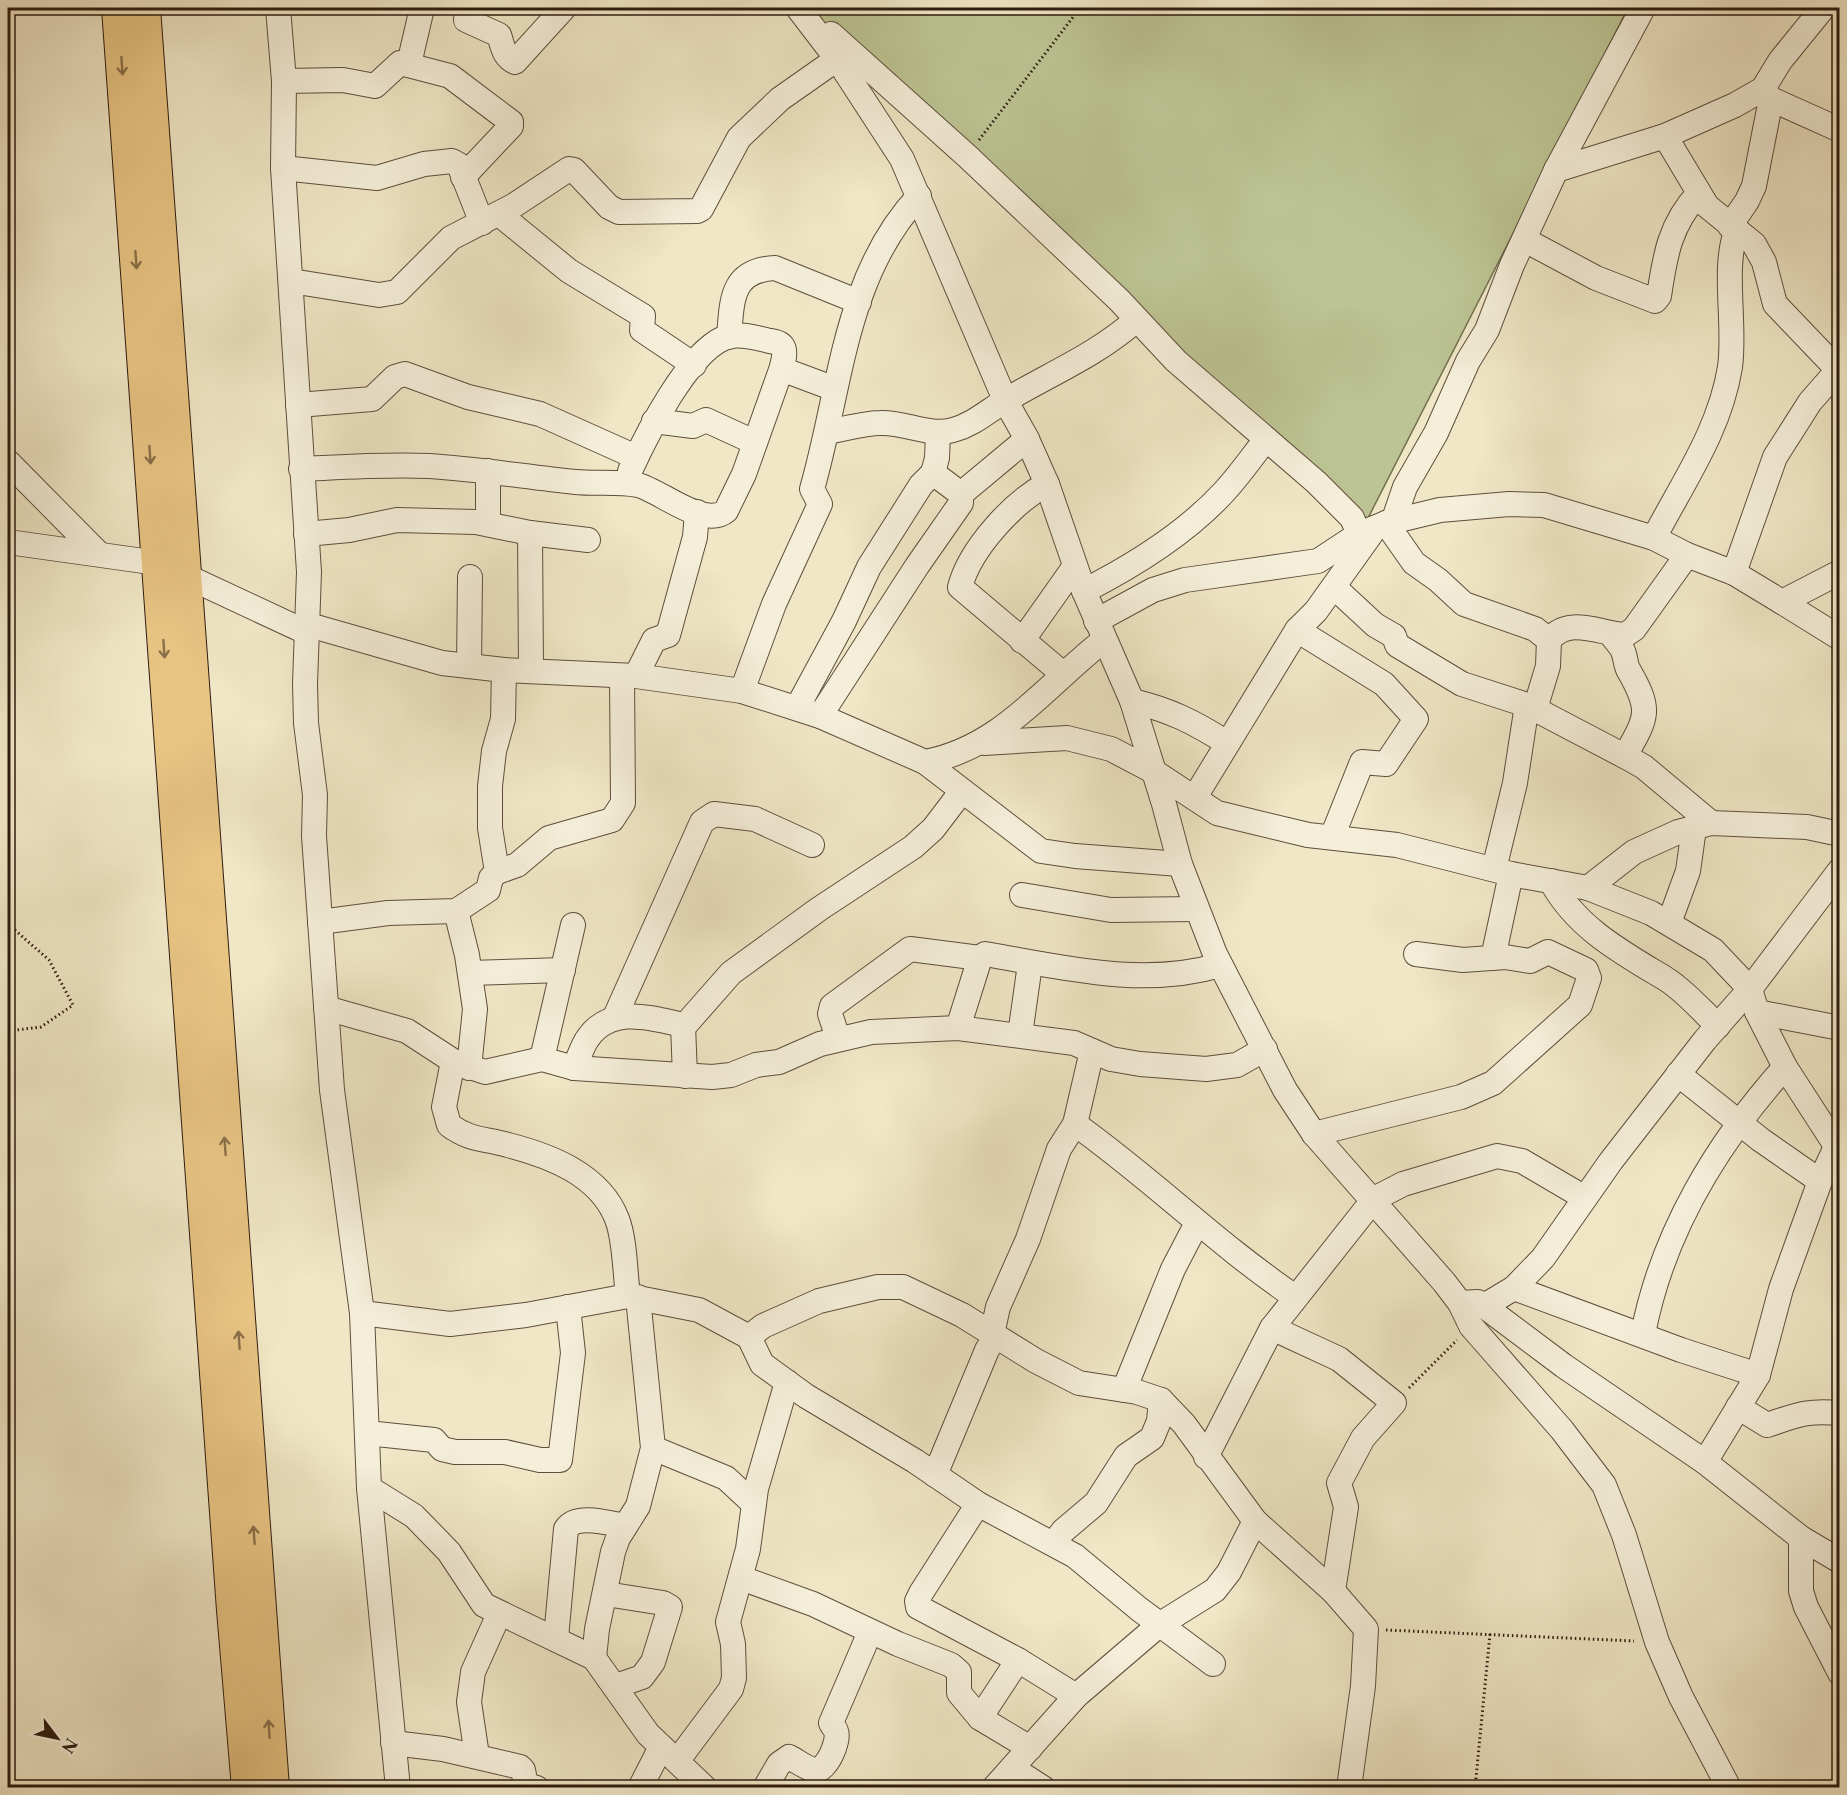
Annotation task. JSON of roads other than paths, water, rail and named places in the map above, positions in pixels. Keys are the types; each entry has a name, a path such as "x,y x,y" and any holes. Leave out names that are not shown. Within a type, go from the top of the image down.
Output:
{"main road":[{"path":"118,8 171,569 273,1788"},
{"path":"144,8 171,569 232,1610 248,1788"}],"street":[{"path":"278,8 284,81 283,168 309,572 306,713 315,795 314,836 332,1090 362,1313 369,1488 398,1788"},
{"path":"409,64 422,8"},
{"path":"467,8 466,20 499,35 508,59 515,62 564,8"},
{"path":"798,8 837,58 902,159 919,196 1005,400 1027,439 1047,484 1084,591 1132,701 1180,864 1196,909 1220,965 1285,1090 1314,1134 1374,1199 1396,1229 1460,1303 1471,1326 1562,1430 1604,1485 1621,1526 1657,1642 1681,1697 1729,1788"},
{"path":"798,8 966,156 1119,300 1176,361 1316,482 1352,518 1378,526 1414,563 1438,580 1464,604 1535,629 1549,640"},
{"path":"1195,797 1297,630 1334,587 1405,488 1436,433 1468,361 1487,330 1556,171 1643,8"},
{"path":"1654,538 1705,446 1724,397 1732,342 1729,256 1734,228 1754,186 1767,94 1780,61 1823,8"},
{"path":"291,281 379,295 397,292 451,238 491,218 569,170 574,170 609,207 619,212 698,211 739,138 780,99 837,58"},
{"path":"284,81 343,80 375,86 400,63 450,76 511,122 511,126 463,177"},
{"path":"1556,171 1665,136 1735,105 1767,94 1839,130"},
{"path":"1665,136 1707,206 1754,244 1764,262 1775,304 1839,371 1810,402 1775,457 1734,573"},
{"path":"283,168 377,178 424,164 452,161 459,165 463,177 491,218 568,271 644,316 642,330 694,365"},
{"path":"1525,240 1596,278 1655,301 1659,296 1674,228 1683,210 1699,193"},
{"path":"742,691 774,604 820,504 812,489 827,432 835,389 859,302 885,237 919,196"},
{"path":"729,337 733,296 746,275 764,269 775,268 859,302"},
{"path":"827,432 881,423 938,433 953,430 978,420 1005,400 1086,357 1116,338 1136,320"},
{"path":"301,470 366,465 488,471 592,484 624,482 642,486 697,512 716,516 726,511 744,474 782,367 786,354 785,348 776,342 729,337 710,347 665,401 624,482"},
{"path":"782,367 784,370 835,389"},
{"path":"298,405 372,399 395,376 405,374 468,397 540,414 636,457"},
{"path":"654,421 693,426 706,420 754,442"},
{"path":"797,708 844,621 869,567 921,485 933,473 937,458 938,433"},
{"path":"961,494 1027,439"},
{"path":"1084,591 1112,576 1181,530 1223,494 1266,439"},
{"path":"8,462 98,553"},
{"path":"488,471 488,523"},
{"path":"933,473 961,494"},
{"path":"1047,484 1001,520 982,544 960,587 1063,674"},
{"path":"820,716 917,566 961,503 961,494"},
{"path":"925,762 943,759 984,742 1013,720 1063,674 1100,630 1153,590 1185,580 1318,561 1378,526 1440,510 1509,504 1544,505 1654,538 1687,555 1734,573 1839,638"},
{"path":"320,922 381,914 456,911 488,890 491,878 497,872 517,865 549,838 591,828 612,820 623,803 629,676 654,640 668,635 695,537 697,512"},
{"path":"306,534 349,530 397,520 488,523 530,534 588,540"},
{"path":"530,534 531,671"},
{"path":"8,542 98,553 171,569 308,629 417,657 504,670 629,676 742,691 820,716 925,762 1041,851 1180,864"},
{"path":"1493,958 1515,783 1531,707 1548,666 1549,640 1557,630 1569,625 1625,636 1634,629 1687,555"},
{"path":"1022,640 1075,566"},
{"path":"1782,602 1839,572"},
{"path":"469,666 470,577"},
{"path":"1334,587 1375,625 1394,636 1397,645 1462,684 1531,707 1644,767 1703,826"},
{"path":"1297,630 1384,684 1416,719 1386,764 1362,762 1332,837"},
{"path":"1611,634 1623,650 1628,670 1642,694 1646,711 1639,731 1625,756"},
{"path":"497,872 490,828 490,786 494,751 503,719 504,670"},
{"path":"1132,701 1177,714 1227,743"},
{"path":"984,742 1067,738 1111,749 1153,771 1217,813 1308,835 1398,845 1503,872 1588,888 1669,922 1713,950 1750,989 1757,1012 1785,1067 1837,1150 1820,1181 1781,1289 1758,1375 1705,1462"},
{"path":"685,1076 683,1025 732,973 920,841 933,829 962,791"},
{"path":"615,1017 702,822 714,814 755,819 812,845"},
{"path":"1669,922 1703,826"},
{"path":"1588,888 1634,852 1703,826 1807,827 1839,834"},
{"path":"1484,1306 1514,1288 1543,1258 1678,1074 1750,989 1839,870"},
{"path":"1551,881 1561,898 1594,934 1645,969 1668,980 1718,1026"},
{"path":"1022,895 1111,910 1196,909"},
{"path":"456,911 470,973 475,1009 461,1065 444,1107 448,1125 474,1140 508,1144 561,1164 586,1177 606,1197 618,1220 633,1296 653,1448 642,1495 614,1552 597,1629 594,1658"},
{"path":"542,1059 573,925"},
{"path":"838,1038 830,1014 832,1006 910,949 980,958"},
{"path":"1314,1134 1461,1097 1492,1083 1513,1067 1583,1001 1588,974 1569,962 1545,952 1530,961 1493,958 1463,960 1416,954"},
{"path":"958,1028 980,958 985,954 1030,964 1165,976 1197,972 1220,965"},
{"path":"1020,1035 1030,964"},
{"path":"470,973 563,970"},
{"path":"326,1008 407,1031 461,1065 485,1072 502,1070 542,1059 574,1068 597,1067 685,1076 731,1075 756,1065 779,1062 838,1038 871,1032 958,1028 1074,1043 1111,1059 1140,1064 1221,1069 1237,1065 1265,1049"},
{"path":"1757,1012 1839,1028"},
{"path":"574,1068 588,1038 599,1026 615,1017 645,1017 683,1025"},
{"path":"935,1475 994,1335 998,1308 1028,1239 1059,1149 1075,1124 1092,1051"},
{"path":"1643,1334 1659,1270 1687,1209 1738,1121 1785,1067"},
{"path":"1678,1074 1768,1146 1820,1181"},
{"path":"1075,1124 1124,1159 1254,1269 1295,1297"},
{"path":"1206,1457 1272,1328 1374,1199 1402,1184 1497,1156 1522,1161 1585,1198"},
{"path":"1124,1390 1173,1269 1197,1223"},
{"path":"749,1337 785,1314 819,1301 878,1287 903,1287 962,1315 1079,1383 1124,1390 1161,1400 1184,1424 1255,1521 1333,1591 1366,1629 1363,1686 1349,1788"},
{"path":"1514,1288 1681,1350 1758,1375"},
{"path":"362,1313 450,1324 633,1296 699,1310 749,1337 762,1364 787,1382 978,1503 1054,1543 1082,1561 1159,1625 1213,1664"},
{"path":"1460,1303 1478,1302 1484,1306 1564,1366 1705,1462 1801,1538 1839,1561"},
{"path":"367,1433 434,1440 442,1449 455,1452 505,1452 540,1460 560,1460 573,1353 568,1307"},
{"path":"1272,1328 1339,1359 1394,1403 1364,1438 1339,1483 1346,1507 1333,1591"},
{"path":"640,1788 731,1689 734,1678 733,1644 728,1622 741,1578 754,1504 787,1382"},
{"path":"1054,1543 1063,1531 1095,1503 1126,1456 1152,1438 1161,1400"},
{"path":"1738,1407 1767,1425 1803,1412 1821,1410 1839,1413"},
{"path":"653,1448 726,1478 754,1504"},
{"path":"369,1488 414,1516 449,1552 484,1605 594,1658 616,1686 622,1700 699,1784"},
{"path":"978,1503 921,1593 917,1601 918,1607 1018,1660 1076,1696"},
{"path":"556,1638 566,1529 574,1521 625,1526"},
{"path":"994,1788 1076,1696 1159,1625 1215,1590 1228,1572 1255,1521"},
{"path":"1801,1538 1801,1591 1806,1607 1839,1673"},
{"path":"741,1578 813,1604 870,1632 951,1665 959,1672 959,1693 980,1718 1030,1748"},
{"path":"606,1594 670,1607 653,1662 642,1677 616,1686"},
{"path":"477,1756 469,1702 473,1672 499,1614"},
{"path":"765,1788 783,1759 789,1757 814,1770 826,1765 836,1741 836,1731 831,1724 870,1632"},
{"path":"980,1718 1018,1660"},
{"path":"393,1743 477,1756 520,1767 523,1770 526,1785 537,1788"},
{"path":"1012,1768 1043,1788"}]}
